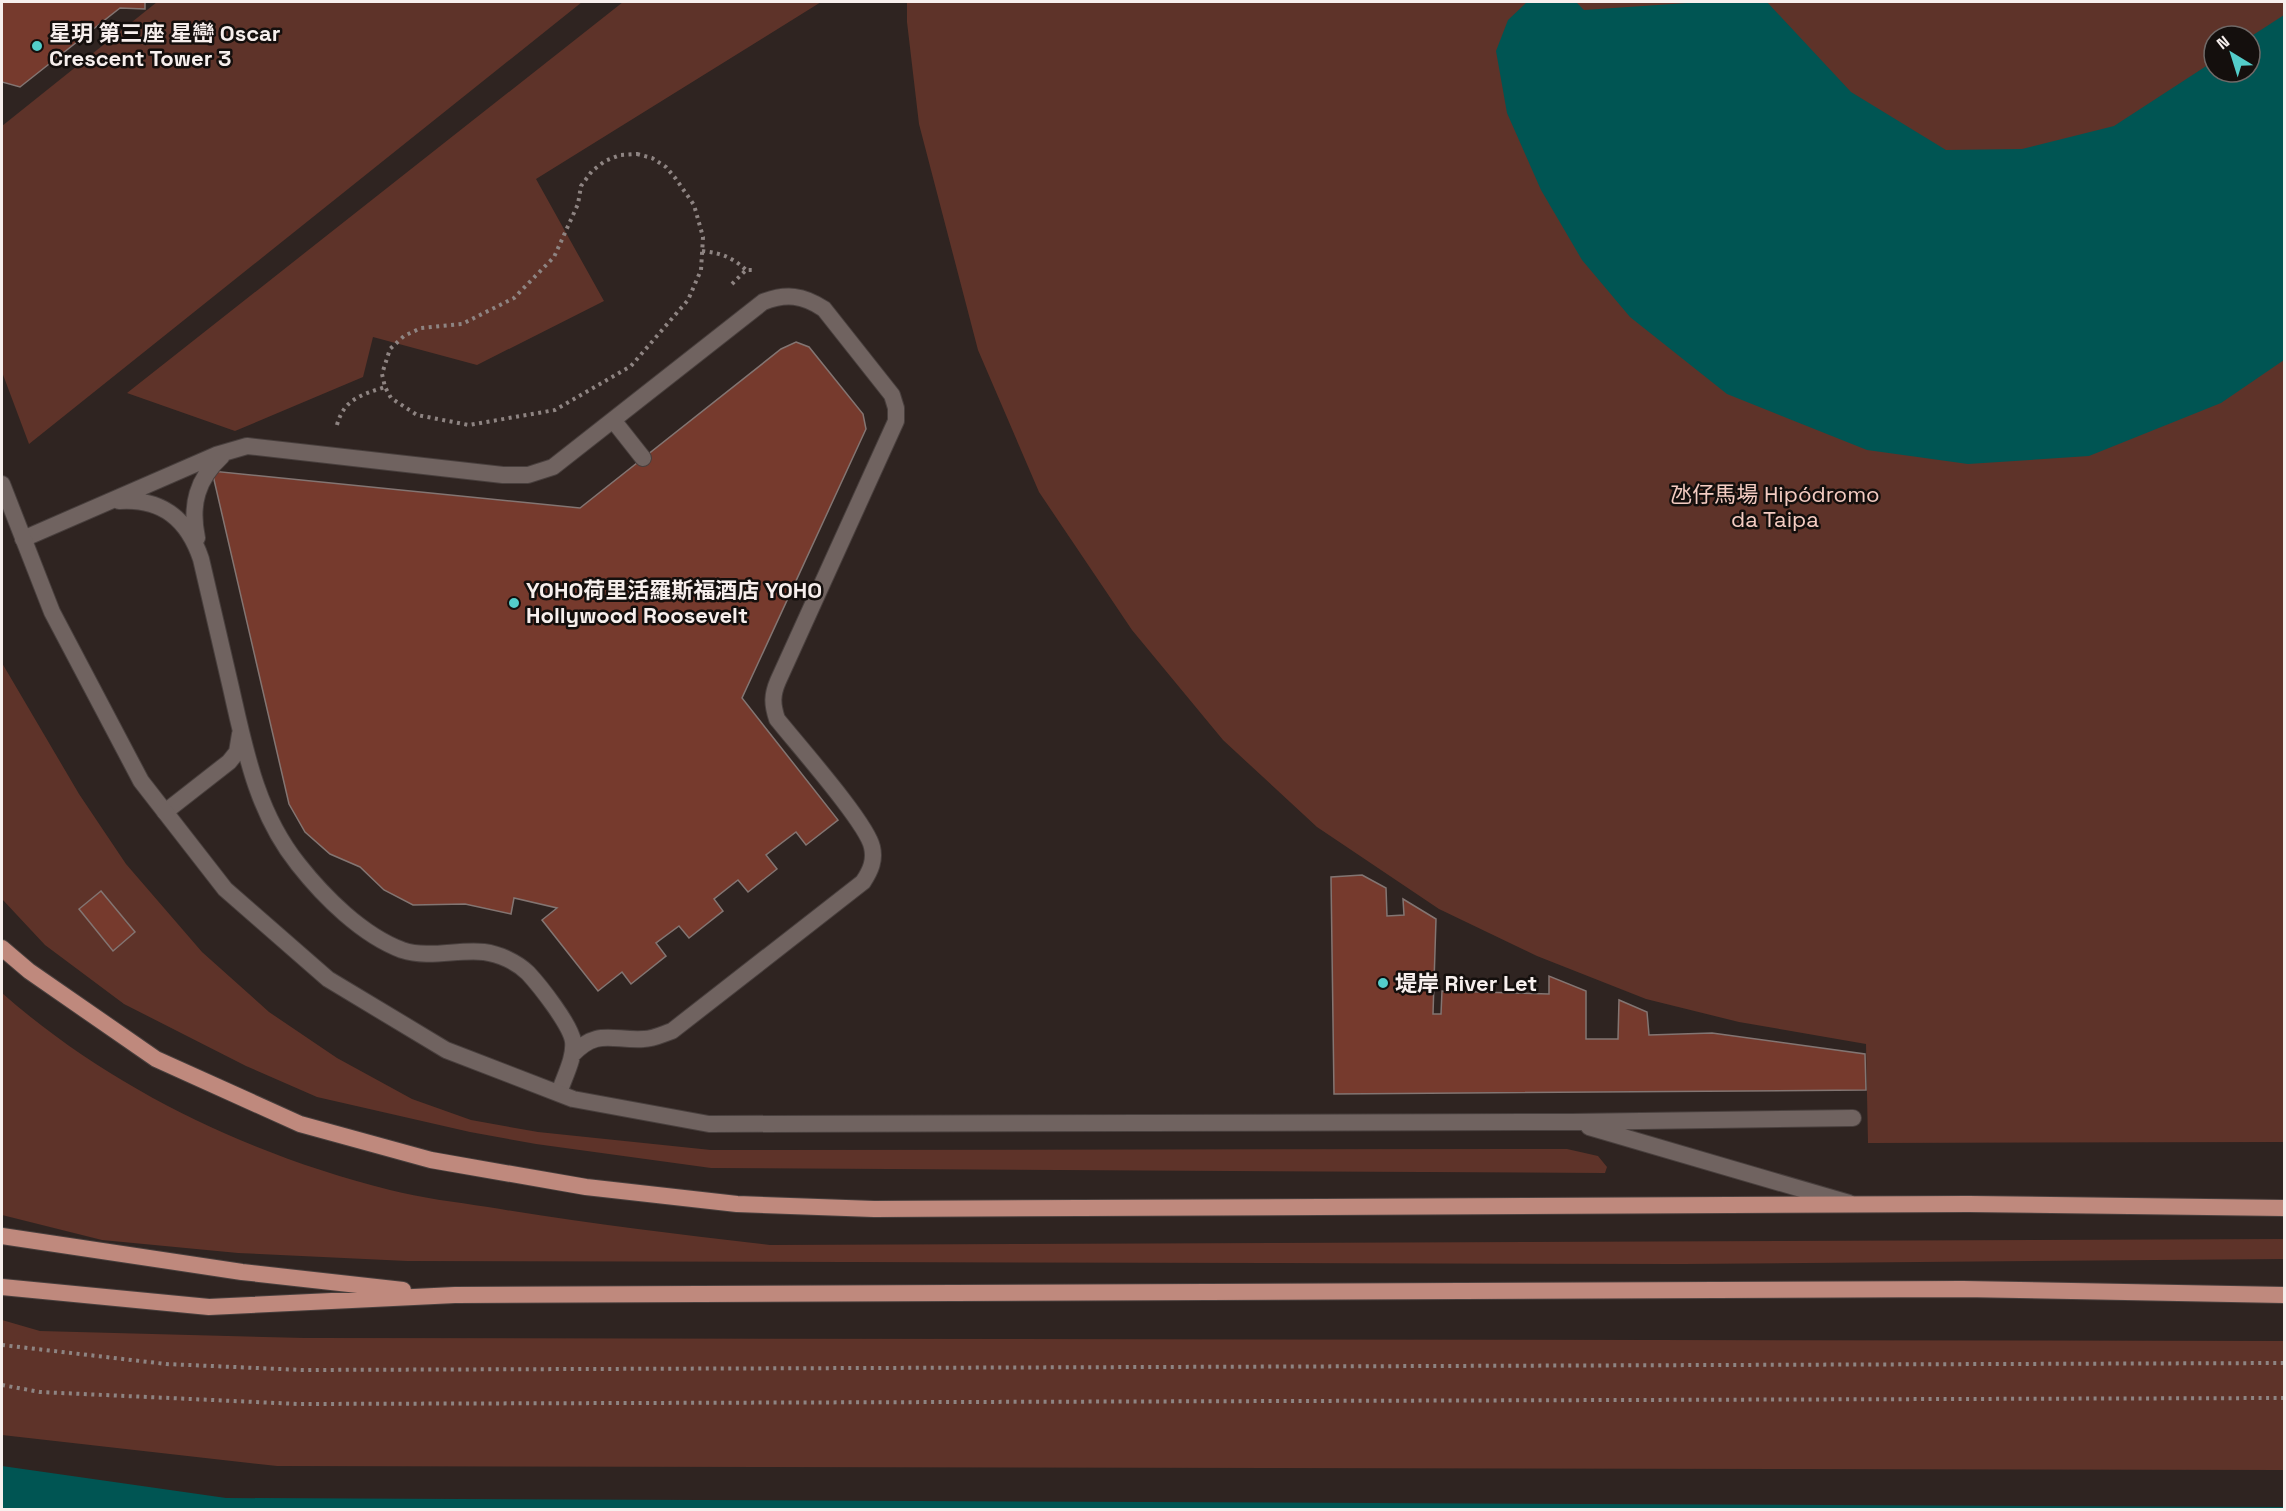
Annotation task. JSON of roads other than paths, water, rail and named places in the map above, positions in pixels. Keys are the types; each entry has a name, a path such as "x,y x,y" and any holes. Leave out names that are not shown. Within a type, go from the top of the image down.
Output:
{"main road":[{"path":"2,948 28,971 156,1059 300,1124 431,1160 586,1187 736,1204 874,1209 1856,1205 2284,1208"},
{"path":"2,1236 242,1272 455,1295"},
{"path":"2,1287 209,1307 455,1295 1940,1289 2284,1294"}],"street":[{"path":"23,539 227,452 247,446 502,475 528,475 553,467 762,302 778,296 802,298 824,309 892,395 896,408 894,427 773,693 777,719 867,833 874,858 871,870 863,882 672,1031 647,1039 601,1036 590,1040 572,1055"},
{"path":"613,420 644,458"},
{"path":"227,452 208,470 196,492 193,518 251,775 271,821 297,863 330,900 369,931 403,950 428,954 484,952 508,959 528,973 569,1029 573,1042 572,1055 559,1093"},
{"path":"2,484 52,612 141,781 225,889 328,979 446,1050 573,1099 709,1124 1571,1122 1853,1118"},
{"path":"110,502 135,500 160,507 180,520 194,538 201,560"},
{"path":"165,812 229,762 237,752 240,727"},
{"path":"1571,1122 1856,1205"}],"water":[{"path":"1527,2 1576,2 1584,10 1702,2 1767,2 1851,92 1946,150 2022,149 2114,126 2202,69 2202,84 2262,84 2262,29 2284,15 2284,360 2221,403 2089,456 1968,464 1867,450 1727,394 1630,317 1582,260 1541,190 1507,113 1496,51 1508,20"},
{"path":"2,1466 226,1498 2284,1507 2284,1509 2,1510"}],"place":[{"name":"星玥 第三座 星巒 Oscar Crescent Tower 3","path":"37,46"},
{"name":"YOHO荷里活羅斯福酒店 YOHO Hollywood Roosevelt","path":"514,603"},
{"name":"堤岸 River Let","path":"1383,983"}],"park label":[{"name":"氹仔馬場 Hipódromo da Taipa","path":"1775,506"}]}
